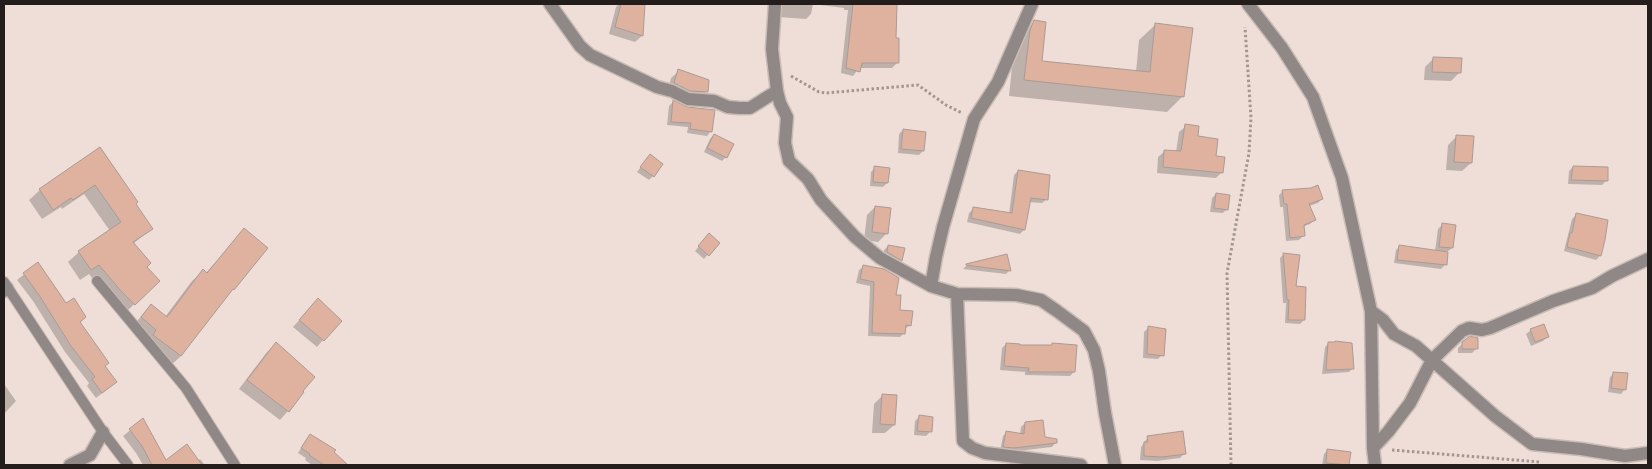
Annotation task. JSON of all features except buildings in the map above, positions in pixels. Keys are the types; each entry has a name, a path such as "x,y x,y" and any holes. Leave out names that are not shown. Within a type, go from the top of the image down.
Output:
{"street":[{"path":"550,4 580,46 590,54 657,88 672,91 688,99 714,101 728,107 739,108 750,108 777,91"},
{"path":"775,4 772,49 777,91 780,103 787,117 785,143 789,161 808,179 821,200 855,237 880,258 932,286 957,294 1016,295 1041,300 1084,331 1094,350 1100,371 1105,413 1115,465"},
{"path":"932,286 943,227 974,119 998,82 1032,4"},
{"path":"1248,4 1282,48 1313,97 1342,178 1371,311 1372,448 1375,465"},
{"path":"1372,448 1388,432 1410,403 1432,360 1462,331 1469,328 1482,330 1490,328 1553,301 1592,288 1648,259"},
{"path":"957,294 963,441 972,448 985,453 1081,465"},
{"path":"1371,311 1383,320 1394,334 1416,346 1495,416 1532,444 1625,456 1648,453"},
{"path":"70,465 90,455 103,432"}],"lane":[{"path":"97,281 186,388 235,465"},
{"path":"5,287 103,432 128,465"}],"path":[{"path":"1231,465 1227,273 1249,153 1251,118 1244,20"},
{"path":"774,60 793,77 819,92 848,92 918,85 946,105 974,119"},
{"path":"1372,448 1548,463"}]}
